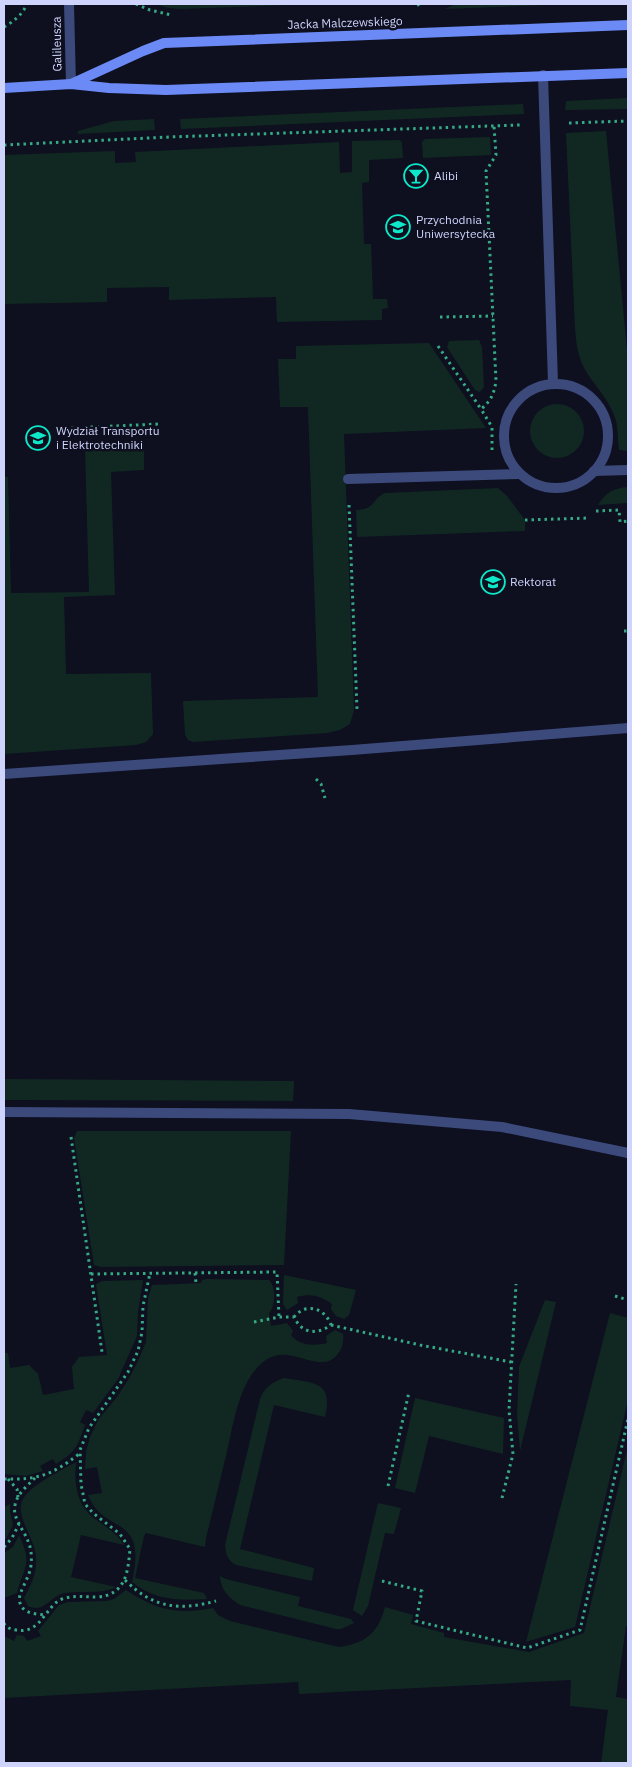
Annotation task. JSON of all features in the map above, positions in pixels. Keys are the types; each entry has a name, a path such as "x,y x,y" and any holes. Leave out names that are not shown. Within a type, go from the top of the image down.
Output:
{"street":[{"name":"Galileusza","path":"69,4 70,84"},
{"name":"Jacka Malczewskiego","path":"70,84 143,50 164,43 628,25"},
{"name":"Jacka Malczewskiego","path":"4,88 70,84 109,88 166,90 628,73"},
{"path":"543,75 553,383"},
{"path":"553,383 570,385 585,392 598,404 606,418 609,435 606,452 599,467 594,471 586,479 570,486 552,488 534,484 519,474 509,459 504,442 504,426 511,409 521,396 536,387 553,383"},
{"path":"594,471 628,470"},
{"path":"348,479 519,474"},
{"path":"4,774 352,750 628,728"},
{"path":"4,1112 349,1114 502,1127 628,1153"}],"path":[{"path":"4,27 13,22 26,8 27,4"},
{"path":"4,145 494,125 628,122"},
{"path":"481,409 491,400 496,381 486,171 496,155 494,125"},
{"path":"440,317 492,316"},
{"path":"438,346 492,427 492,456"},
{"path":"71,428 159,424"},
{"path":"348,479 357,709"},
{"path":"596,511 619,510 620,522 628,521"},
{"path":"525,520 590,518"},
{"path":"68,1112 102,1352"},
{"path":"91,1274 277,1272 278,1317"},
{"path":"4,1623 12,1630 21,1631 39,1624 60,1600 70,1597 99,1597 109,1594 118,1589 125,1580 130,1548 120,1534 92,1513 85,1504 81,1484 80,1453 89,1428 128,1372 138,1351 142,1332 143,1306 150,1273"},
{"path":"195,1273 196,1283"},
{"path":"502,1498 513,1454 509,1410 516,1284"},
{"path":"615,1296 628,1300"},
{"path":"254,1322 278,1317 294,1317 304,1309 312,1308 328,1317 331,1325"},
{"path":"294,1317 298,1325 305,1330 325,1329 331,1325 420,1345 512,1362"},
{"path":"388,1486 409,1392"},
{"path":"382,1581 422,1590 416,1621 527,1648 580,1630 628,1419"},
{"path":"6,1479 36,1478 48,1474 80,1453"},
{"path":"36,1478 22,1491 15,1506 19,1524 28,1541 31,1553 30,1575 19,1596 20,1604 26,1611 47,1615"},
{"path":"6,1479 16,1489 18,1497"},
{"path":"4,1547 12,1538 19,1524"},
{"path":"125,1580 137,1592 163,1605 201,1605 216,1601"}],"green space":[{"path":"156,4 314,4 181,9 168,8"},
{"path":"456,4 569,4 445,9"},
{"path":"628,98 628,109 565,110 566,101"},
{"path":"523,104 524,114 181,129 180,119"},
{"path":"154,119 155,130 78,134 78,131 114,121"},
{"path":"606,131 628,360 628,451 619,450 616,419 609,404 581,362 575,328 566,133"},
{"path":"490,137 491,155 423,158 422,142 425,139"},
{"path":"400,140 403,158 369,160 369,182 362,183 364,244 371,244 373,299 387,299 388,308 382,309 382,320 277,322 276,297 169,300 169,287 107,288 107,302 4,304 4,155 115,151 115,163 136,162 135,152 339,142 340,173 352,172 352,141"},
{"path":"479,340 482,347 484,387 480,392 475,390 447,347 449,341"},
{"path":"429,343 486,428 344,434 354,710 350,724 340,730 327,733 193,742 188,740 185,734 183,701 318,697 308,407 280,407 278,359 296,359 296,346"},
{"path":"557,404 567,406 576,412 582,421 584,431 582,441 576,450 567,456 557,458 547,456 538,450 532,441 530,431 532,421 538,412 547,406"},
{"path":"144,446 144,470 111,472 115,595 64,597 66,674 151,673 153,734 146,742 136,745 4,754 4,477 8,477 11,593 89,592 85,448"},
{"path":"628,487 628,503 598,505 611,492 619,488"},
{"path":"498,488 507,496 525,520 525,531 357,537 356,510 367,508 385,493"},
{"path":"4,1079 294,1081 293,1101 4,1100"},
{"path":"77,1131 291,1131 284,1265 101,1267 94,1265 74,1138"},
{"path":"284,1275 356,1290 349,1315 344,1319 336,1316 331,1309 332,1304 320,1297 311,1295 297,1297 298,1303 287,1310 283,1304"},
{"path":"143,1280 138,1312 137,1336 118,1379 93,1413 86,1410 80,1422 85,1425 75,1448 68,1456 56,1464 53,1459 40,1466 43,1471 26,1476 4,1474 4,1353 8,1353 10,1368 29,1365 38,1374 43,1395 74,1389 72,1367 79,1357 107,1355 96,1284 102,1281"},
{"path":"202,1280 269,1280 273,1287 274,1296 273,1305 269,1313 271,1326 287,1323 293,1331 291,1335 294,1339 303,1343 317,1345 327,1343 326,1336 335,1330 343,1334 343,1343 336,1356 328,1361 315,1362 292,1356 277,1355 261,1364 253,1373 242,1394 238,1407 205,1547 146,1533 144,1536 135,1578 204,1593 207,1599 187,1600 158,1596 149,1593 132,1582 135,1560 134,1545 129,1535 122,1528 95,1508 88,1495 102,1493 97,1467 85,1469 86,1452 90,1437 98,1420 128,1380 146,1342 148,1298 152,1285 201,1283"},
{"path":"545,1300 556,1302 520,1451 517,1414 519,1367"},
{"path":"610,1313 628,1318 628,1400 575,1627 526,1642"},
{"path":"284,1378 312,1383 323,1390 327,1405 325,1417 274,1405 240,1549 314,1568 312,1581 236,1565 229,1559 225,1548 260,1399 269,1386"},
{"path":"415,1398 504,1418 503,1454 429,1436 415,1493 395,1488"},
{"path":"628,1446 628,1626 626,1626 616,1697 628,1699 628,1763 601,1763 608,1710 570,1706 571,1680 299,1694 298,1682 4,1698 4,1636 14,1641 17,1635 24,1636 27,1641 41,1636 38,1631 59,1605 68,1602 107,1601 114,1599 126,1590 147,1602 168,1609 189,1611 213,1608 218,1615 230,1621 339,1647 357,1643 370,1635 379,1624 385,1607 413,1615 411,1624 444,1633 444,1637 529,1652 584,1633"},
{"path":"76,1462 76,1486 84,1507 95,1519 115,1534 124,1545 81,1535 71,1577 116,1587 98,1592 60,1594 43,1606 34,1608 28,1606 24,1598 34,1574 36,1558 35,1550 22,1518 21,1503 35,1486"},
{"path":"378,1503 401,1508 394,1534 385,1533 368,1606 362,1616 353,1610"},
{"path":"10,1504 13,1525 4,1542 4,1507"},
{"path":"19,1535 26,1552 26,1565 17,1593 4,1598 4,1553 13,1547"},
{"path":"220,1576 300,1597 298,1606 351,1619 354,1623 341,1629 336,1629 240,1605 226,1593 220,1581"}],"place":[{"name":"Alibi","path":"416,176"},
{"name":"Przychodnia Uniwersytecka","path":"398,227"},
{"name":"Wydział Transportu i Elektrotechniki","path":"38,438"},
{"name":"Rektorat","path":"493,582"}]}
